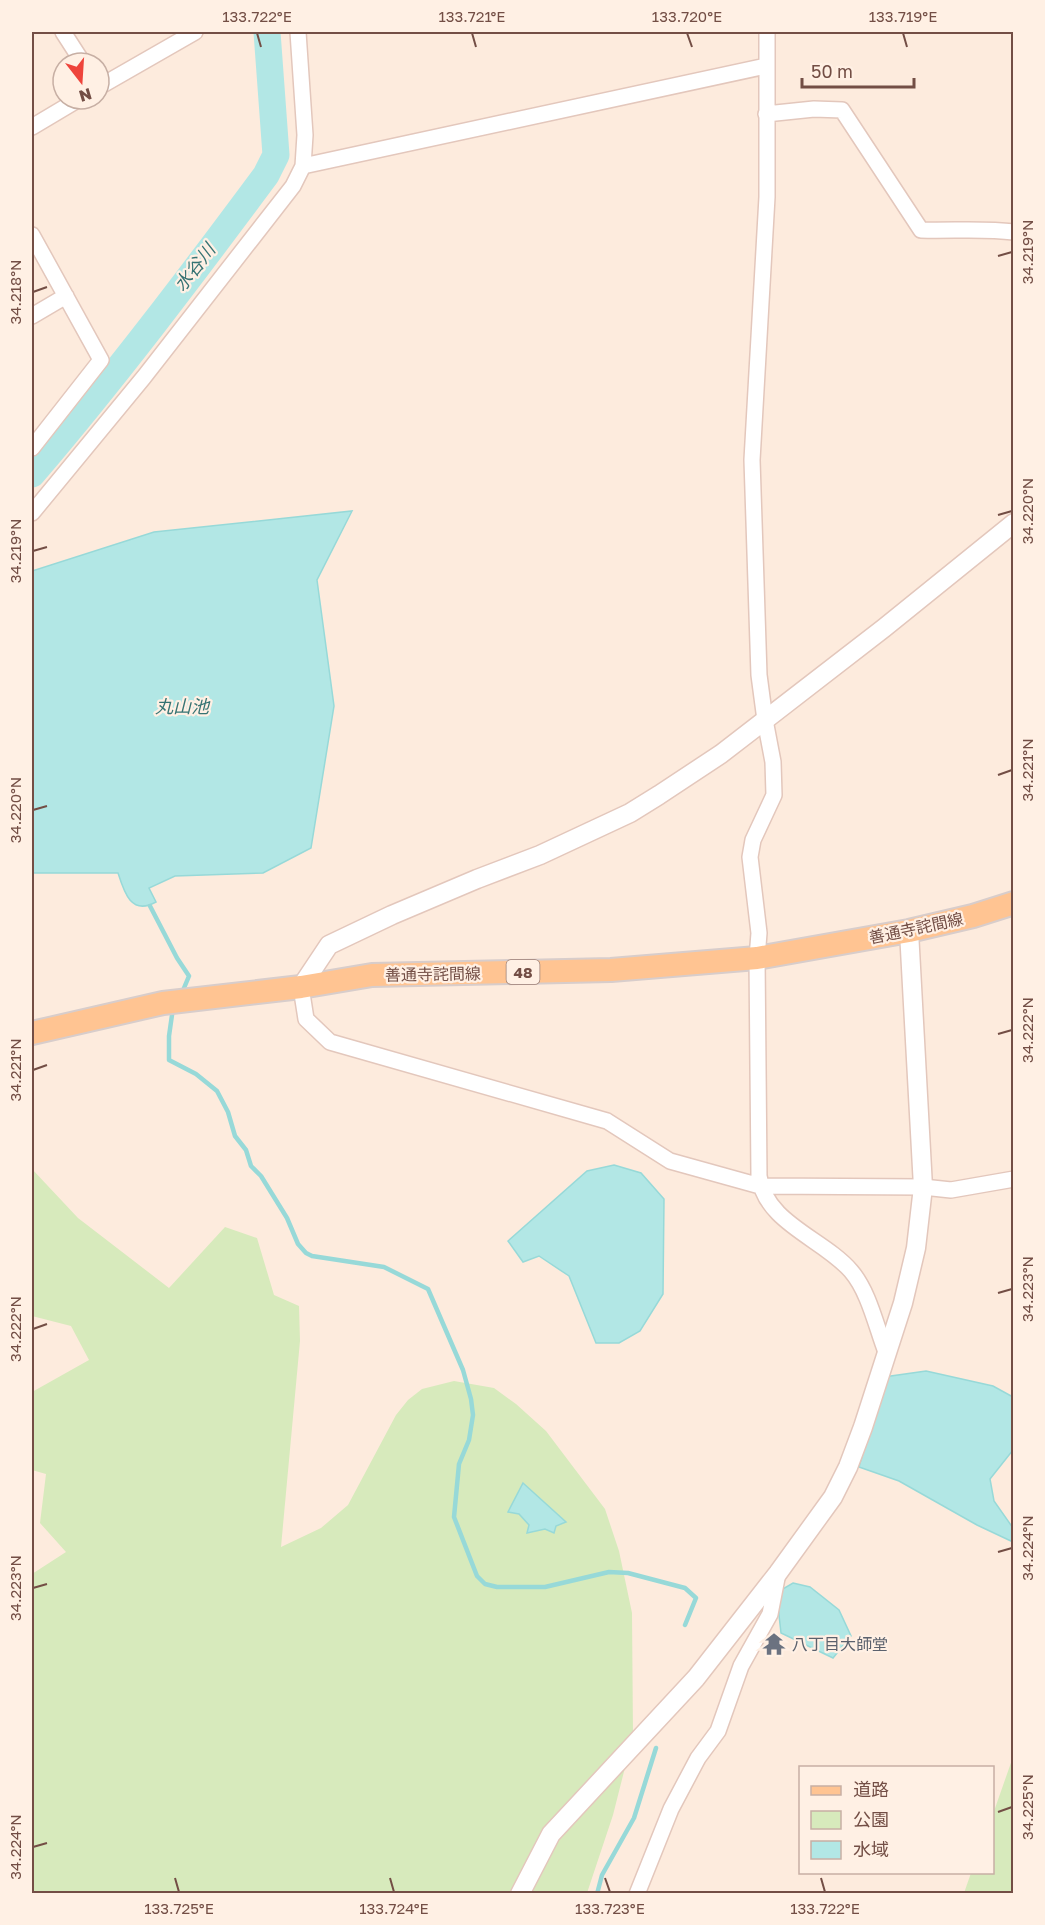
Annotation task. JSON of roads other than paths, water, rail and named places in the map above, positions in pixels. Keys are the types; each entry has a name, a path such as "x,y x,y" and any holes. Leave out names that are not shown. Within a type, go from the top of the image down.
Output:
{"main road":[{"name":"善通寺詫間線","path":"32,1033 163,1003 301,987 372,975 611,970 757,958 909,932 1014,903"}],"street":[{"path":"63,32 75,51"},
{"path":"111,80 195,32"},
{"path":"32,513 144,377 293,186 303,166 305,135 298,32"},
{"path":"767,32 766,197 752,460 759,675 773,762 774,795 753,840 750,857 759,933 757,958 760,1186 768,1201 783,1218 838,1257 853,1273 864,1292 886,1352"},
{"path":"303,166 766,66"},
{"path":"766,114 842,110 921,230 1014,232"},
{"path":"32,127 59,111"},
{"path":"32,235 101,360 32,448"},
{"path":"32,316 66,296"},
{"path":"1014,523 884,628 721,754 630,813 540,855 392,915 329,945 301,987 306,1019 330,1042 607,1121 670,1161 760,1186 923,1187 951,1190 1014,1179"},
{"path":"520,1893 551,1834 696,1678 778,1573 833,1497 848,1467 903,1303 916,1248 923,1187 909,932"},
{"path":"637,1893 671,1809 698,1758 718,1731 741,1666 770,1614 778,1573"}],"water":[{"name":"丸山池","path":"352,511 317,580 334,706 311,848 263,873 175,876 149,888 156,902 147,906 140,906 130,900 118,873 32,873 32,571 154,532"},
{"path":"614,1165 641,1173 664,1199 663,1294 640,1331 619,1343 596,1343 569,1276 539,1256 523,1262 508,1241 587,1171"},
{"path":"926,1371 993,1386 1013,1397 1013,1450 990,1479 994,1501 1013,1528 1013,1542 977,1525 899,1481 859,1467 884,1377"},
{"path":"523,1483 566,1522 556,1526 554,1533 545,1529 527,1533 529,1525 519,1514 508,1512"},
{"path":"793,1583 810,1587 839,1610 851,1636 833,1658 781,1633 777,1597 781,1590"}],"waterway":[{"name":"水谷川","path":"32,474 152,326 266,175 276,155 267,32"},
{"path":"150,906 189,976 184,988"},
{"path":"172,1015 169,1060 196,1074 217,1091 228,1112 235,1136 246,1150 251,1166 261,1176 287,1218 298,1244 306,1253 312,1256 384,1267 428,1289 463,1370 471,1399 473,1415 469,1440 459,1464 454,1517 477,1576 485,1584 497,1587 545,1587 609,1572 628,1573 685,1588 696,1598 685,1625"},
{"path":"597,1894 602,1875 634,1818 656,1748"}],"place":[{"name":"八丁目大師堂","path":"774,1644"}]}
